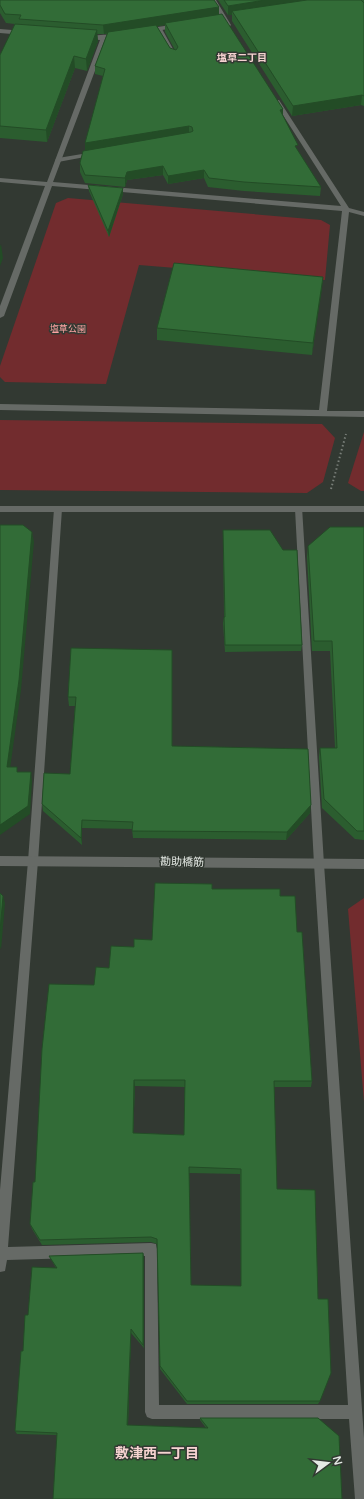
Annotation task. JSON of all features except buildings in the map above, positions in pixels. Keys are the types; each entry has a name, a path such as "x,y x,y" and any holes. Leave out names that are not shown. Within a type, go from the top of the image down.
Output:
{"street":[{"path":"213,0 232,32"},
{"path":"138,33 181,26"},
{"path":"159,29 174,56"},
{"path":"0,31 32,33"},
{"path":"80,37 104,38 124,35"},
{"path":"0,316 104,38"},
{"path":"274,97 346,209 323,413"},
{"path":"58,160 104,152"},
{"path":"0,180 346,209 364,214"},
{"path":"0,407 364,414"},
{"path":"0,509 364,509"},
{"path":"58,509 34,861 4,1170 1,1260 151,1250 152,1412 355,1412"},
{"path":"299,509 319,864 362,1499"},
{"name":"勘助橋筋","path":"0,861 364,864"}],"path":[{"path":"325,509 352,414"}],"green space":[{"name":"塩草公園","path":"68,198 321,220 330,225 325,280 139,265 106,384 5,382 0,377 0,366 56,203"},
{"path":"0,420 322,424 335,438 323,482 307,493 0,490"},
{"path":"364,432 364,491 361,491 348,483"},
{"path":"364,898 364,1102 348,909"}],"district":[{"name":"塩草二丁目","path":"242,58"},
{"name":"敷津西一丁目","path":"157,1453"}]}
